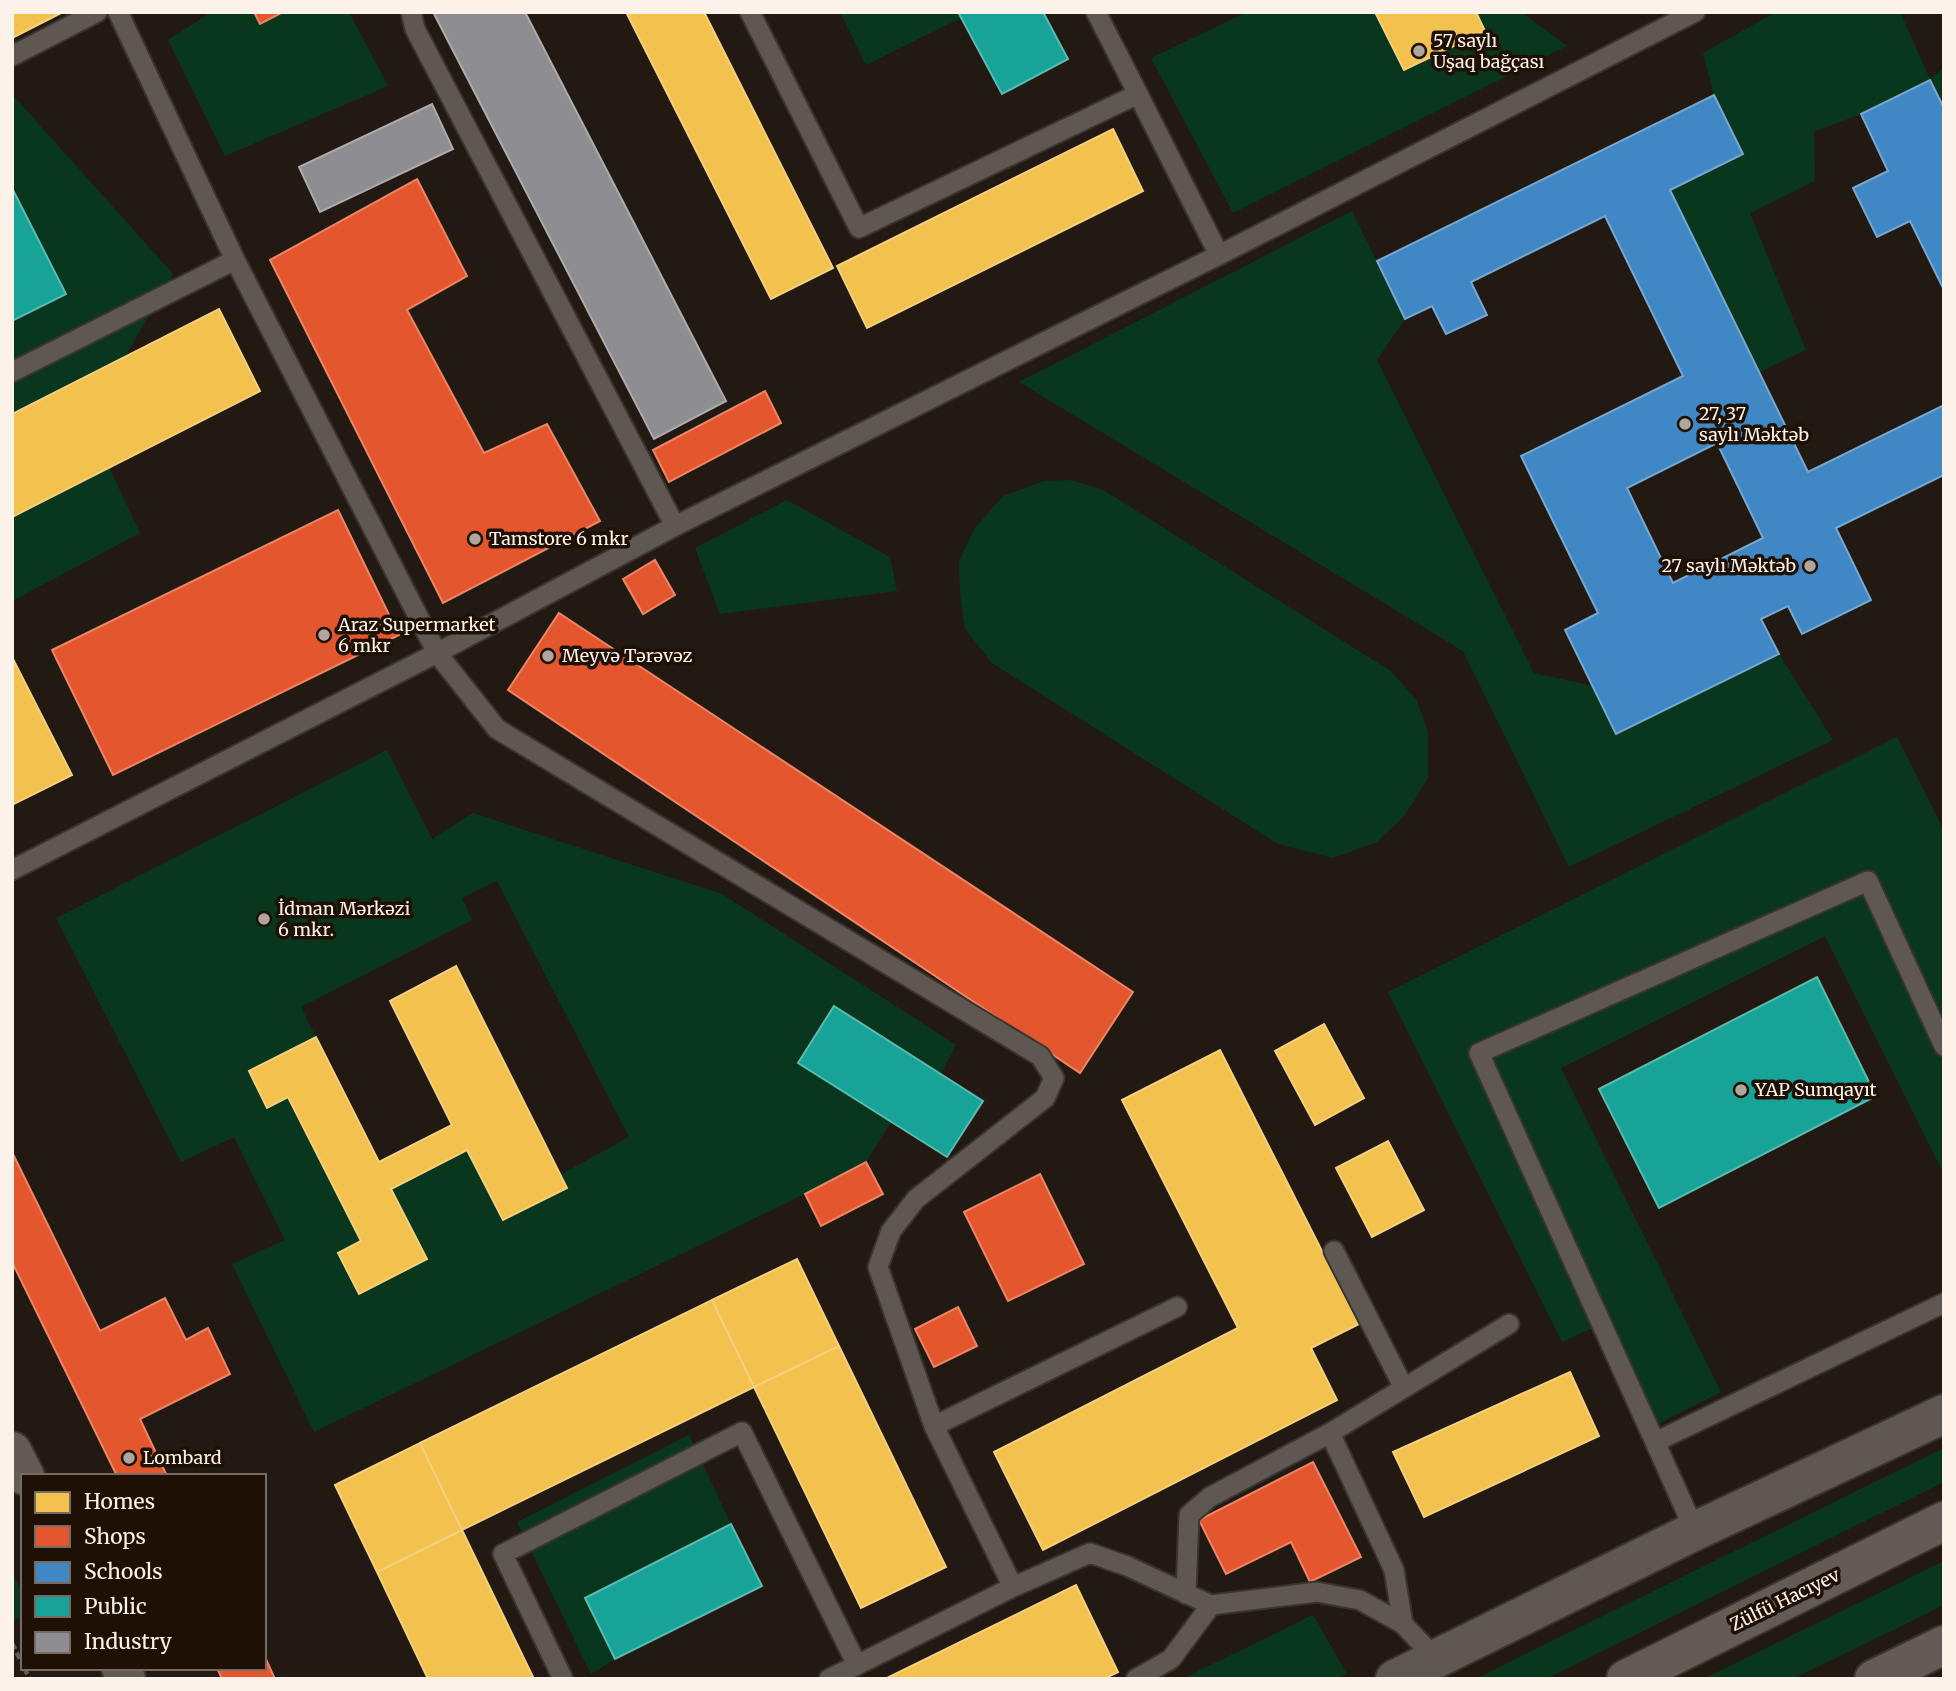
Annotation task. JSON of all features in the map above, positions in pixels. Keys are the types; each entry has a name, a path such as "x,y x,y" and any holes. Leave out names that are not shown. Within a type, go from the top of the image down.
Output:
{"main road":[{"path":"12,1451 23,1474"},
{"name":"Zülfü Hacıyev","path":"1626,1679 1944,1521"},
{"path":"1874,1679 1944,1645"}],"street":[{"path":"1395,1679 1695,1531 1944,1414"}],"lane":[{"path":"12,55 97,12"},
{"path":"118,12 234,260 437,653 497,729 1040,1056 1054,1079 1045,1098 916,1199 891,1231 878,1267 934,1426 1013,1587"},
{"path":"411,12 415,29 675,526"},
{"path":"750,12 859,228 1138,94"},
{"path":"1096,12 1219,255"},
{"path":"12,870 437,653 675,526 1219,255 1695,12"},
{"path":"12,372 234,260"},
{"path":"1695,1531 1479,1053 1868,881 1944,1046"},
{"path":"1334,1251 1404,1388"},
{"path":"1655,1442 1944,1303"},
{"path":"934,1426 1177,1307"},
{"path":"1186,1594 1189,1515 1210,1497 1330,1433 1509,1324"},
{"path":"563,1679 503,1554 742,1432 857,1665"},
{"path":"1330,1433 1394,1570 1403,1624"},
{"path":"829,1679 1013,1587 1090,1553 1127,1566 1211,1605 1317,1591 1360,1600 1403,1624 1435,1658"},
{"path":"1136,1679 1171,1659 1211,1605"}],"path":[{"path":"12,1643 21,1660"}],"green space":[{"path":"212,12 254,12 260,23 283,12 349,12 388,86 225,156 168,40"},
{"path":"840,12 958,12 961,18 866,65"},
{"path":"1247,12 1375,12 1404,70 1484,31 1476,12 1521,12 1567,46 1233,213 1151,58"},
{"path":"1776,12 1900,12 1930,79 1944,68 1944,108 1930,80 1861,114 1814,132 1815,181 1750,213 1806,350 1759,372 1670,190 1743,154 1714,95 1703,53"},
{"path":"12,94 173,274 125,357 12,414 12,321 66,294 12,188"},
{"path":"1352,211 1405,319 1377,360 1534,673 1593,686 1617,734 1779,654 1833,740 1569,867 1463,651 1019,382"},
{"path":"109,467 140,533 12,601 12,517"},
{"path":"1070,480 1102,489 1392,672 1417,701 1428,732 1428,778 1405,815 1377,842 1333,858 1278,844 992,663 965,629 959,562 974,529 1003,496 1043,481"},
{"path":"787,500 890,557 897,591 720,614 695,548"},
{"path":"1897,737 1944,831 1944,1174 1825,936 1561,1068 1721,1392 1658,1424 1607,1321 1562,1342 1388,992"},
{"path":"387,750 432,839 473,813 722,894 956,1045 941,1074 834,1007 798,1063 891,1122 866,1162 314,1432 232,1264 285,1240 234,1137 181,1162 56,918","holes":["497,881 629,1137 560,1175 566,1188 503,1220 467,1150 391,1189 427,1259 359,1294 338,1253 361,1241 288,1097 267,1107 249,1071 316,1037 301,1007 472,920 462,898"]},
{"path":"689,1435 731,1524 585,1598 615,1659 591,1674 517,1522"},
{"path":"1944,1448 1944,1482 1546,1679 1475,1679"},
{"path":"1944,1561 1944,1605 1793,1679 1703,1679"},
{"path":"12,1573 21,1590 21,1618 12,1621"},
{"path":"1313,1615 1347,1674 1337,1679 1182,1679"}],"building: Homes":[{"path":"12,12 63,12 12,38"},
{"path":"626,12 704,12 833,268 771,299"},
{"name":"57 saylı Uşaq bağçası","path":"1375,12 1476,12 1485,31 1404,70"},
{"path":"1113,129 1143,191 867,328 837,266"},
{"path":"219,309 260,391 12,517 12,414"},
{"path":"12,657 72,775 12,805"},
{"path":"456,966 567,1188 503,1220 467,1150 391,1189 427,1259 359,1294 338,1253 361,1241 288,1097 267,1108 249,1071 316,1037 379,1162 452,1125 390,1001"},
{"path":"1324,1024 1364,1098 1315,1125 1275,1051"},
{"path":"1220,1050 1359,1324 1311,1348 1337,1400 1043,1550 994,1452 1238,1328 1122,1100"},
{"path":"1388,1141 1424,1210 1372,1237 1336,1168"},
{"path":"797,1259 839,1346 754,1387 712,1300"},
{"path":"712,1300 754,1387 462,1530 420,1443"},
{"path":"839,1346 946,1567 861,1608 754,1387"},
{"path":"1570,1372 1599,1436 1424,1517 1393,1452"},
{"path":"420,1443 462,1530 377,1572 335,1485"},
{"path":"462,1530 534,1679 428,1679 377,1572"},
{"path":"1076,1585 1118,1672 1104,1679 885,1679"}],"building: Shops":[{"path":"254,12 283,12 260,24"},
{"path":"417,179 467,276 407,310 484,453 547,424 600,521 443,603 270,260"},
{"path":"765,391 781,423 669,482 653,450"},
{"path":"338,510 399,635 113,775 52,650"},
{"path":"655,560 675,595 643,614 623,579"},
{"path":"559,613 1133,992 1080,1073 508,690"},
{"path":"12,1152 100,1331 165,1298 186,1340 208,1328 230,1374 140,1419 166,1474 116,1474 12,1262"},
{"path":"866,1162 883,1194 821,1226 805,1194"},
{"path":"1040,1174 1084,1264 1008,1301 964,1212"},
{"path":"958,1307 977,1346 934,1367 915,1329"},
{"path":"1313,1462 1361,1557 1310,1582 1291,1542 1226,1574 1199,1520"},
{"path":"266,1659 275,1679 222,1679 218,1670 266,1670"}],"building: Schools":[{"path":"1930,80 1944,108 1944,290 1910,221 1877,237 1853,188 1888,171 1861,114"},
{"name":"27, 37 saylı Məktəb","path":"1714,95 1743,154 1670,190 1808,472 1944,405 1944,475 1836,528 1871,600 1802,634 1788,606 1761,619 1779,654 1616,734 1565,630 1598,613 1521,456 1683,376 1605,216 1471,282 1487,315 1446,334 1432,306 1405,319 1377,261","holes":["1717,443 1763,538 1673,583 1627,488"]}],"building: Public":[{"path":"958,12 1043,12 1068,59 1002,94"},
{"path":"12,188 66,294 12,321"},
{"path":"1817,977 1876,1096 1659,1208 1599,1089"},
{"path":"834,1006 983,1101 947,1157 798,1063"},
{"path":"731,1524 762,1586 615,1659 585,1598"}],"building: Industry":[{"path":"433,12 525,12 726,401 654,439"},
{"path":"432,104 453,149 320,212 299,167"}],"place":[{"name":"57 saylı Uşaq bağçası","path":"1419,51"},
{"name":"27, 37 saylı Məktəb","path":"1685,424"},
{"name":"Tamstore 6 mkr","path":"475,539"},
{"name":"27 saylı Məktəb","path":"1810,566"},
{"name":"Araz Supermarket 6 mkr","path":"324,635"},
{"name":"Meyvə Tərəvəz","path":"548,656"},
{"name":"İdman Mәrkәzi 6 mkr.","path":"264,919"},
{"name":"YAP Sumqayıt","path":"1741,1090"},
{"name":"Lombard","path":"129,1458"}]}
